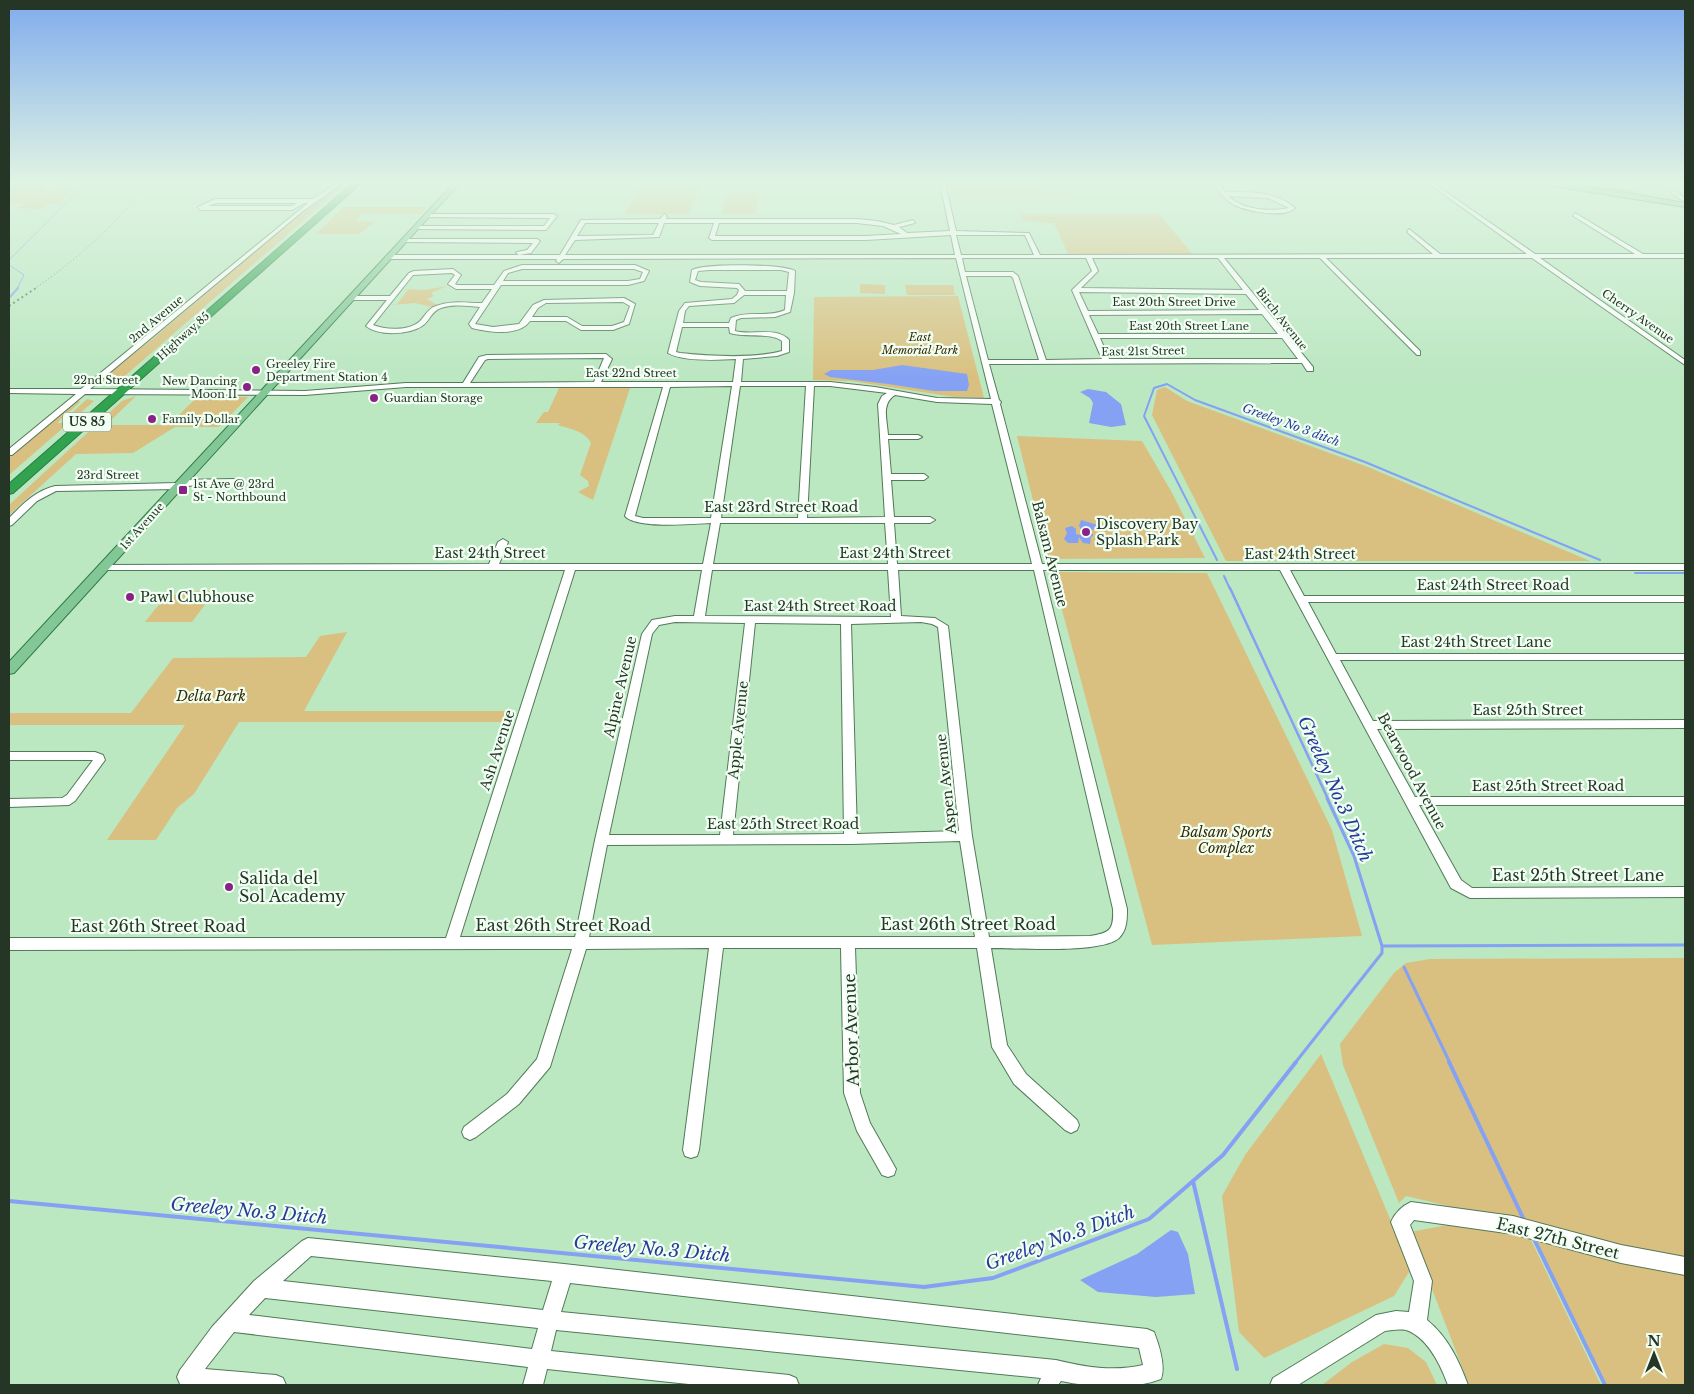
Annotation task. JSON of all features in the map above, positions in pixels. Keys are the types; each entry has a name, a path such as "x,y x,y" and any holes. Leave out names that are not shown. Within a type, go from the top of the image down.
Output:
{"highway":[{"name":"Highway 85","path":"9,490 283,248"}],"main road":[{"name":"1st Avenue","path":"9,670 396,248"}],"street":[{"name":"2nd Avenue","path":"9,454 82,391 257,248"},
{"path":"406,253 528,253 532,248"},
{"path":"556,267 567,248"},
{"path":"741,268 745,248"},
{"name":"Balsam Avenue","path":"956,248 1052,622 1120,909 1121,924 1116,933"},
{"path":"1034,248 1038,257"},
{"path":"1429,248 1440,257"},
{"name":"Cherry Avenue","path":"1524,248 1685,363"},
{"path":"1629,248 1642,256"},
{"path":"388,257 1685,256"},
{"path":"1075,290 1095,272 1088,257"},
{"name":"Birch Avenue","path":"1220,257 1310,369"},
{"path":"1322,257 1416,353"},
{"path":"485,305 440,306 432,310 421,324 409,328 379,329 371,328 369,324 411,274 420,271 456,272 458,275 451,284 456,287 498,285 636,282 643,279 646,271 635,267 511,269 506,272 498,285 485,305 473,322 474,327 511,328 521,326 537,304 546,301 624,300 633,305 627,323 616,328 581,328 567,319 527,319"},
{"path":"741,268 790,269 793,272 790,309 787,312 776,315 740,316 733,319 731,325 732,332 738,334 784,337 786,340 785,352 779,355 740,356 683,356 674,354 671,351 682,311 687,304 734,301 740,298 739,286 700,284 691,280 694,272 699,269 741,268"},
{"path":"962,274 1013,274 1016,277 1043,362"},
{"path":"566,300 574,283"},
{"path":"1075,290 1248,292"},
{"path":"1075,290 1107,362"},
{"path":"741,293 791,293"},
{"path":"352,296 393,296"},
{"name":"East 20th Street Drive","path":"1084,313 1264,312"},
{"path":"678,325 731,325"},
{"name":"East 20th Street Lane","path":"1095,336 1283,336"},
{"path":"465,385 482,359 491,356 607,357 597,384"},
{"path":"699,619 730,435 740,356"},
{"name":"East 21st Street","path":"985,362 1302,361"},
{"name":"East 22nd Street","path":"264,392 320,392 406,385 668,384 736,387 810,384 858,386 937,400 996,402"},
{"name":"East 23rd Street Road","path":"668,384 630,516 632,518 642,521 930,520"},
{"path":"802,521 810,384"},
{"name":"22nd Street","path":"9,391 264,392"},
{"path":"893,393 882,404 896,619"},
{"path":"884,437 918,437"},
{"path":"887,477 924,477"},
{"name":"23rd Street","path":"9,523 40,494 49,489 63,486 238,480"},
{"path":"493,566 503,542"},
{"name":"Ash Avenue","path":"451,943 571,566"},
{"name":"East 24th Street","path":"105,567 1685,567"},
{"path":"1284,568 1334,657"},
{"name":"East 24th Street Road","path":"1302,599 1685,600"},
{"name":"East 24th Street Road","path":"699,619 846,621 930,619 939,624"},
{"name":"Alpine Avenue","path":"470,1132 513,1099 544,1062 581,943 601,840 647,634 656,622 663,620 699,619"},
{"name":"Apple Avenue","path":"726,840 750,620"},
{"path":"846,621 851,839"},
{"name":"Aspen Avenue","path":"939,624 943,626 966,836 1000,1047 1020,1079 1072,1125"},
{"name":"East 24th Street Lane","path":"1334,657 1685,657"},
{"name":"Bearwood Avenue","path":"1334,657 1456,884 1470,893"},
{"name":"East 25th Street","path":"1370,726 1685,724"},
{"path":"9,756 95,756 99,760 71,798 65,802 9,804"},
{"name":"East 25th Street Road","path":"1411,801 1685,801"},
{"name":"East 25th Street Road","path":"601,840 851,839 966,836"},
{"name":"East 25th Street Lane","path":"1470,893 1685,892"},
{"name":"East 26th Street Road","path":"9,944 1090,942 1105,939 1116,933"},
{"path":"690,1150 718,942"},
{"name":"Arbor Avenue","path":"848,942 852,1093 863,1126 888,1169"},
{"name":"East 27th Street","path":"1417,1326 1423,1280 1400,1222 1410,1210 1513,1225 1621,1254 1685,1266"},
{"path":"261,1288 1052,1378 1129,1379 1154,1372 1147,1339 564,1273 308,1247 261,1288 230,1322 187,1377 276,1385"},
{"path":"533,1385 549,1320 564,1273"},
{"path":"1280,1385 1383,1322 1399,1320 1417,1326 1439,1347 1450,1365 1458,1385"},
{"path":"230,1322 539,1359 788,1385"}],"green space":[{"path":"259,248 272,248 119,381 106,386 98,384 98,382 156,336"},
{"path":"1065,248 1187,248 1194,256 1069,256"},
{"path":"860,284 885,285 885,294 860,293"},
{"path":"905,285 953,285 955,295 907,295"},
{"path":"447,286 431,293 434,296 427,299 437,305 432,307 415,303 389,305 397,304 408,290 402,289 425,290"},
{"name":"East Memorial Park","path":"958,296 984,398 954,397 851,381 813,380 814,297"},
{"path":"1165,387 1187,401 1368,467 1590,561 1226,561 1152,415 1157,390"},
{"path":"559,388 630,388 593,500 578,492 589,486 588,481 580,475 591,443 577,431 558,425 560,423 536,423 544,412 548,412"},
{"path":"136,396 106,425 169,425 198,396 248,397 219,427 175,427 133,453 76,454 9,515 9,505 122,401"},
{"path":"87,399 94,401 9,475 9,457 77,400 80,402 57,423 61,423"},
{"path":"1017,436 1142,441 1171,491 1205,558 1053,559 1047,557"},
{"name":"Balsam Sports Complex","path":"1052,573 1207,573 1332,830 1362,936 1152,945 1054,580 1051,576"},
{"path":"189,591 215,591 192,622 145,622 163,601 174,595"},
{"name":"Delta Park","path":"347,632 304,711 513,711 509,722 239,722 194,794 177,808 156,840 107,840 185,725 9,725 9,713 131,713 173,658 306,657 320,636"},
{"path":"1685,958 1685,1262 1406,1196 1399,1203 1343,1065 1340,1044 1394,973 1406,963 1430,959"},
{"path":"1321,1054 1411,1269 1394,1296 1264,1358 1239,1332 1222,1196 1245,1155"},
{"path":"1480,1223 1537,1235 1685,1274 1685,1385 1607,1385 1534,1236 1531,1240 1601,1385 1469,1385 1410,1232 1453,1224"},
{"path":"1384,1344 1408,1348 1426,1362 1437,1385 1322,1385 1352,1362"}],"water":[{"path":"902,365 967,374 969,385 967,391 934,391 830,377 824,374 831,370 873,370"},
{"path":"1088,389 1106,392 1121,404 1126,425 1111,427 1089,423 1093,403 1090,398 1080,392"},
{"name":"Discovery Bay Splash Park","path":"1081,520 1101,526 1090,531 1093,536 1091,537 1090,544 1083,543 1079,537 1078,543 1068,543 1064,539 1067,533 1065,528 1072,526 1076,529 1076,534 1081,535 1083,532 1079,526"},
{"path":"1171,1230 1178,1232 1188,1254 1195,1294 1156,1297 1098,1292 1080,1280 1137,1254"}],"waterway":[{"name":"Greeley No 3 ditch","path":"9,260 21,248"},
{"name":"Greeley No 3 ditch","path":"9,265 24,275 17,289"},
{"name":"Greeley No 3 ditch","path":"9,298 18,288"},
{"name":"Greeley No 3 ditch","path":"1217,560 1144,416 1154,388 1167,384 1195,400 1365,462 1600,560"},
{"name":"Greeley No 3 ditch","path":"1635,573 1685,573"},
{"name":"Greeley No.3 Ditch","path":"1224,576 1230,589"},
{"name":"Greeley No.3 Ditch","path":"1230,588 1328,799"},
{"name":"Greeley No.3 Ditch","path":"1327,798 1354,856 1382,946"},
{"path":"1382,946 1685,945"},
{"name":"Greeley No.3 Ditch","path":"1295,1063 1382,953 1382,946"},
{"path":"1404,967 1450,1063"},
{"name":"Greeley No.3 Ditch","path":"9,1201 924,1287 993,1278 1149,1219 1223,1155 1296,1062"},
{"path":"1449,1062 1524,1220"},
{"path":"1193,1181 1237,1369"},
{"path":"1534,1239 1605,1385"}],"railway":[{"path":"34,289 66,266 86,248"},
{"path":"9,306 36,288"}],"place":[{"name":"Greeley Fire Department Station 4","path":"256,370"},
{"name":"New Dancing Moon II","path":"247,387"},
{"name":"Guardian Storage","path":"374,398"},
{"name":"Family Dollar","path":"152,419"},
{"name":"1st Ave @ 23rd St - Northbound","path":"183,490"},
{"name":"Discovery Bay Splash Park","path":"1086,532"},
{"name":"Pawl Clubhouse","path":"130,597"},
{"name":"Salida del Sol Academy","path":"229,887"}]}
